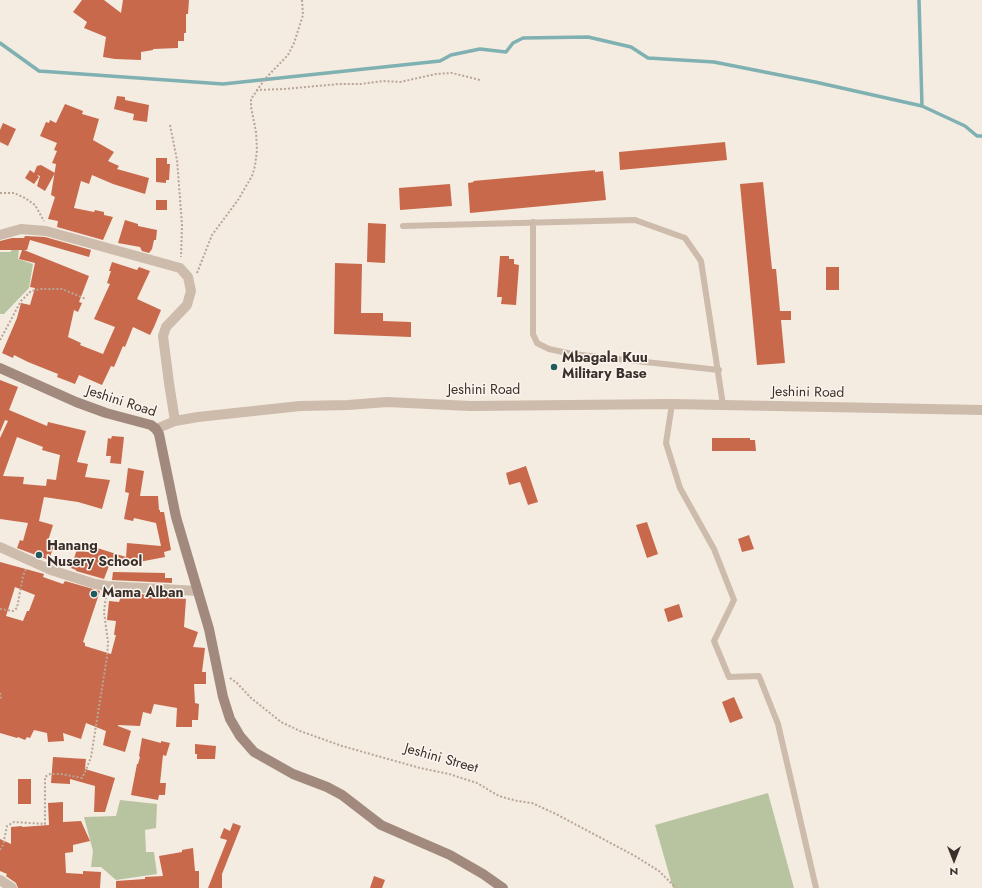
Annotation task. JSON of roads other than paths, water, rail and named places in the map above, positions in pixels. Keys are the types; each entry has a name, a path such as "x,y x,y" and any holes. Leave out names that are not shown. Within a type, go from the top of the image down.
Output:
{"street":[{"path":"0,235 21,229 46,230 180,268 188,277 191,285 191,291 187,305 166,328 163,336 175,421"},
{"name":"Jeshini Road","path":"0,368 76,402 106,413 151,425 156,429 175,421 300,406 348,405 387,402 470,406 672,404 982,410"},
{"path":"156,429 159,434 169,490 176,517 209,629 223,697 230,719 240,736 254,752 293,774 327,787 342,795 381,825 450,855 483,874 503,888"},
{"path":"0,547 52,570 95,584 198,591"},
{"path":"0,880 12,888"}],"lane":[{"path":"403,226 636,220 685,238 701,261 724,405"},
{"path":"533,222 533,334 538,343 549,349 572,354 718,370"},
{"path":"672,404 666,443 680,488 714,549 734,600 714,641 729,677 759,676 778,724 816,888"}],"waterway":[{"path":"919,0 922,106"},
{"path":"0,43 39,71 223,84 440,61 451,55 480,49 506,52 513,43 523,38 588,37 631,47 648,58 714,62 815,82 922,106 965,126 977,136 982,136"}],"place":[{"name":"Mbagala Kuu Military Base","path":"554,367"},
{"name":"Hanang Nusery School","path":"39,555"},
{"name":"Mama Alban","path":"94,594"}]}
